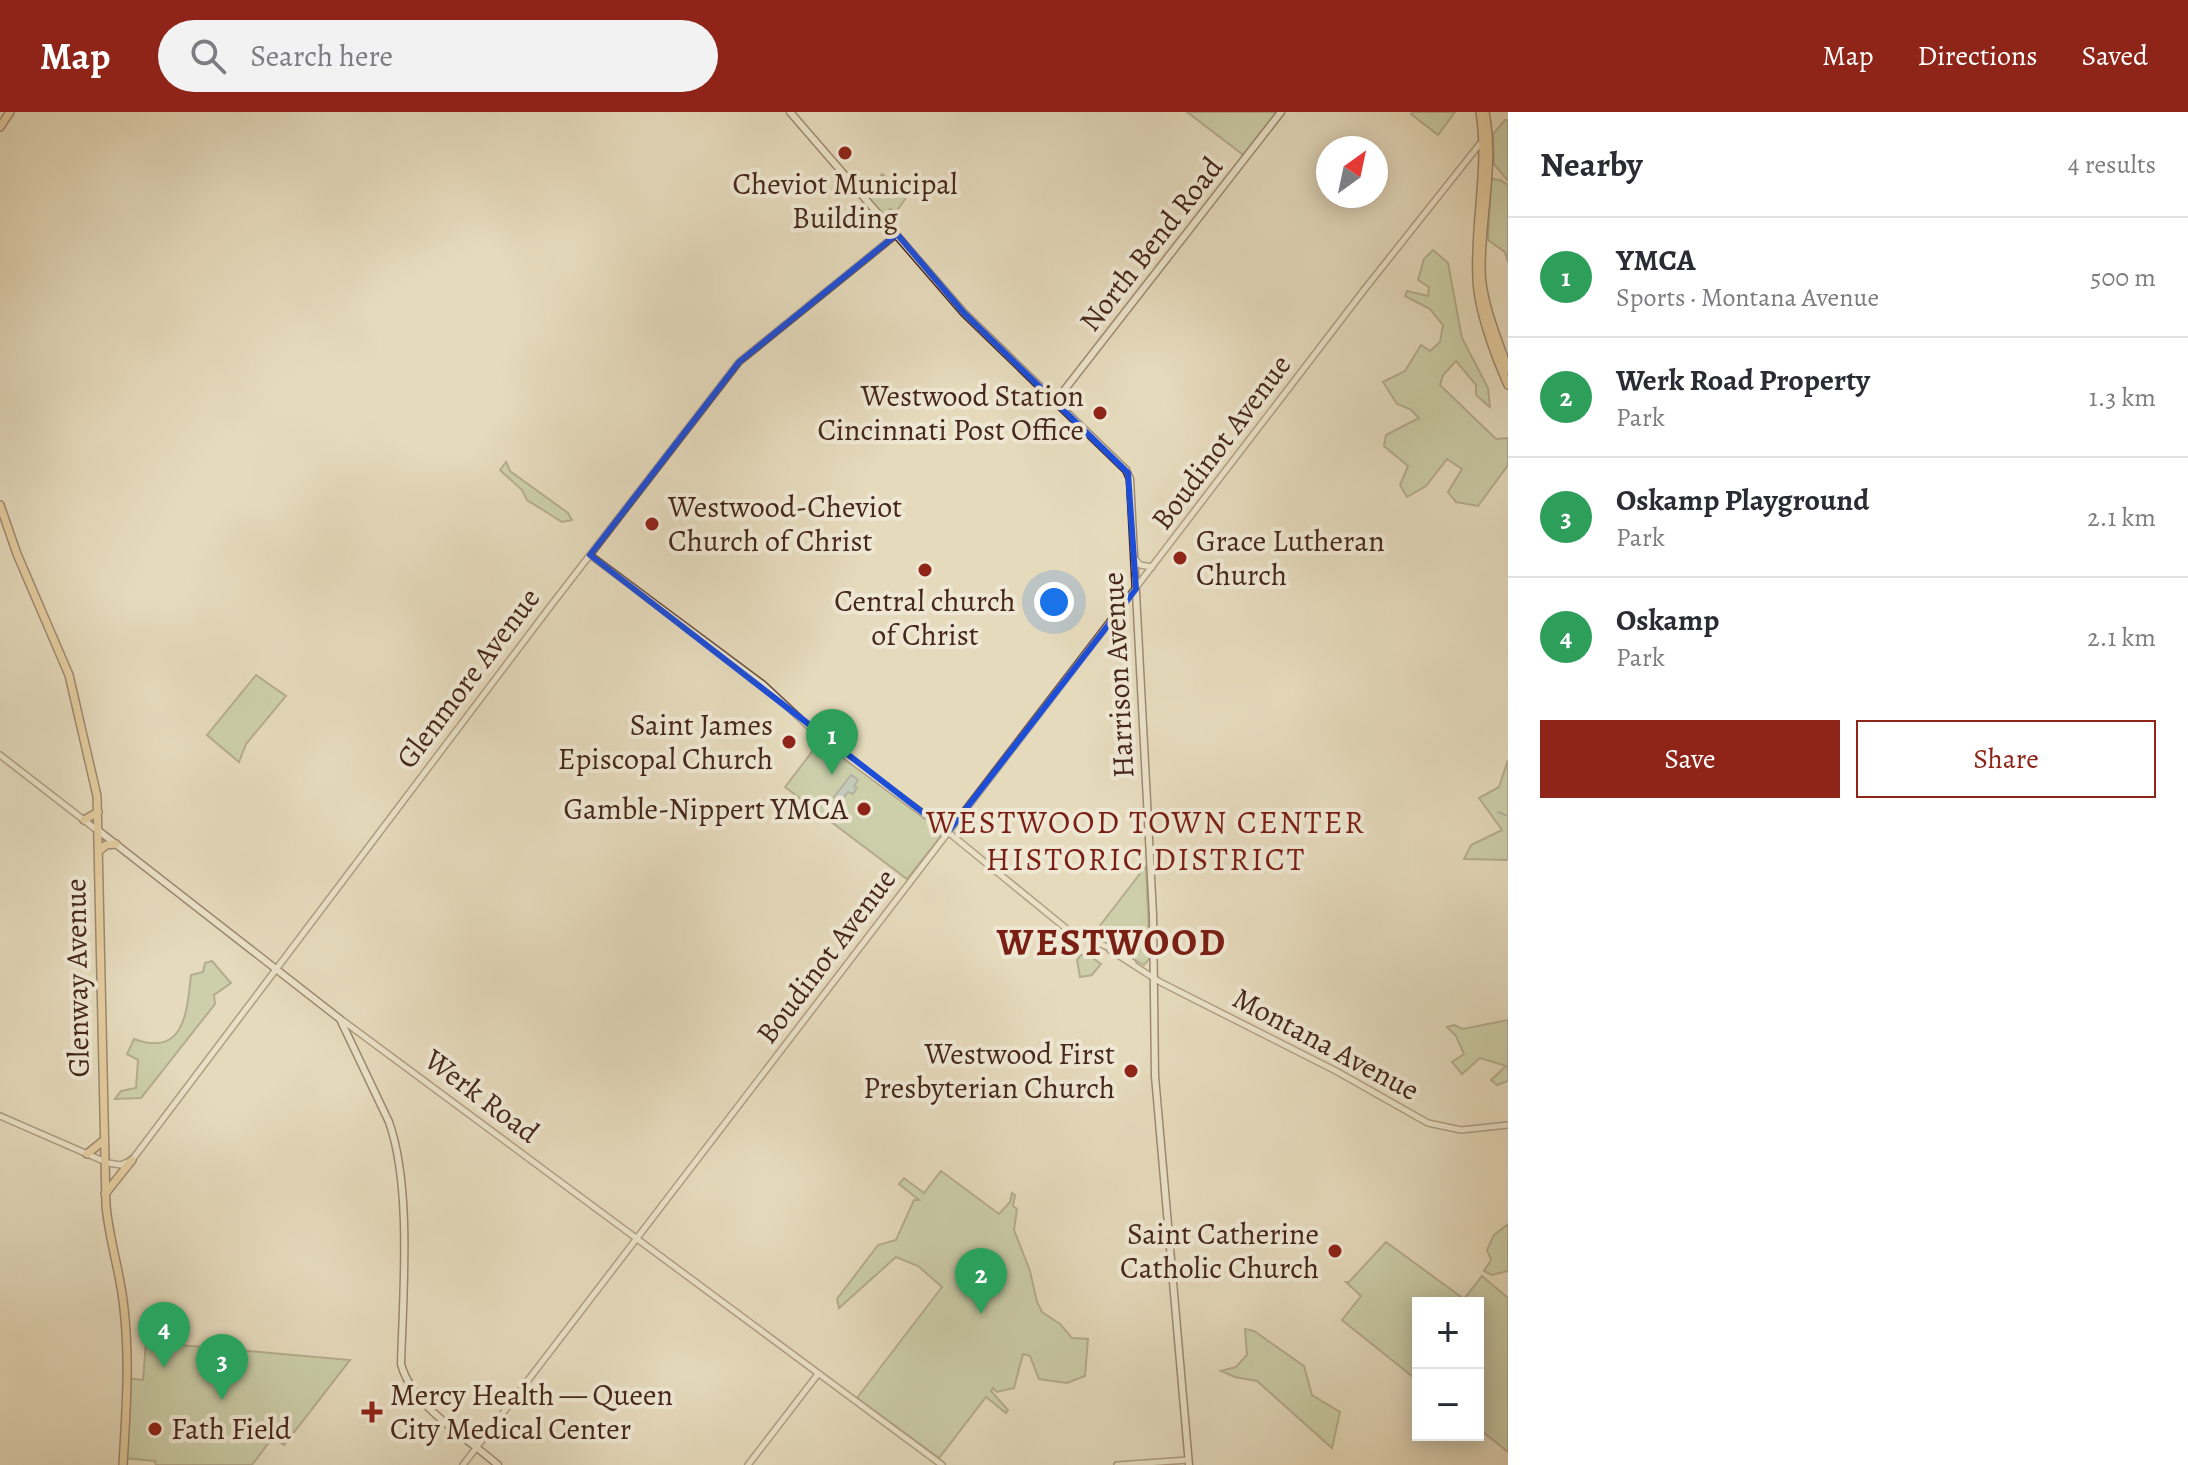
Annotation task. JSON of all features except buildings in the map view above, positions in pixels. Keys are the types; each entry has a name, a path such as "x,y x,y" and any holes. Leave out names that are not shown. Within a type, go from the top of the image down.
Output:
{"main road":[{"path":"0,127 10,112"},
{"name":"Harrison Avenue","path":"790,112 964,313 1129,475 1154,961 1155,1076 1188,1463"},
{"name":"North Bend Road","path":"1055,402 1281,112"},
{"path":"1482,112 1489,133 1477,283 1508,385"},
{"path":"1482,112 1481,268 1483,286 1508,370"},
{"name":"Glenway Avenue","path":"0,505 17,554 69,675 90,759 98,812 103,1161 109,1238 126,1323 123,1465"},
{"path":"84,820 98,812"},
{"name":"Werk Road","path":"99,831 340,1019"},
{"path":"99,851 106,845 116,844"},
{"path":"340,1019 389,1122 394,1139 403,1206 401,1364 405,1377 419,1398 498,1465"},
{"path":"87,1154 103,1141"},
{"path":"105,1194 132,1160"}],"street":[{"name":"Boudinot Avenue","path":"463,1465 1489,133"},
{"path":"1469,157 1476,156 1483,160"},
{"name":"Glenmore Avenue","path":"132,1160 739,362 897,234"},
{"name":"Montana Avenue","path":"590,555 763,684 820,737 948,832 1068,930 1109,949 1154,978 1336,1071 1428,1123 1461,1130 1508,1125"},
{"path":"1134,558 1140,565 1153,567"},
{"path":"1121,608 1131,609 1138,616"},
{"name":"Werk Road","path":"0,755 99,831"},
{"path":"1140,968 1154,961"},
{"name":"Werk Road","path":"340,1019 942,1465"},
{"path":"0,1116 103,1161 117,1165 132,1160"},
{"path":"748,1465 818,1374"},
{"path":"1117,1465 1188,1463"}],"highlighted area":[{"path":"897,234 964,313 1128,473 1136,589 948,832 590,555 739,362"}],"green space":[{"path":"1187,112 1281,112 1246,157"},
{"path":"1455,112 1438,135 1411,114"},
{"path":"1508,120 1508,181 1494,164 1493,134"},
{"path":"882,174 908,195 896,212 890,209 883,218 865,198"},
{"path":"1491,179 1508,185 1508,262 1505,252 1488,240"},
{"path":"1433,250 1448,263 1462,338 1488,388 1490,407 1476,395 1476,385 1456,361 1443,375 1440,385 1496,439 1508,438 1508,465 1478,506 1456,502 1448,492 1462,469 1447,459 1426,486 1407,497 1400,485 1408,466 1384,446 1386,435 1419,418 1410,409 1397,404 1383,382 1405,371 1421,345 1430,351 1440,342 1443,325 1430,309 1405,296 1407,291 1428,296 1429,287 1418,280 1424,259"},
{"path":"506,462 510,471 568,513 572,520 562,522 527,500 522,490 500,470"},
{"path":"256,675 286,696 246,744 239,762 207,735"},
{"name":"Gamble-Nippert YMCA","path":"821,740 944,832 907,879 785,787"},
{"path":"1508,760 1508,860 1464,859 1471,845 1502,830 1479,798 1499,787"},
{"path":"1146,866 1150,958 1144,965 1092,936"},
{"path":"1081,955 1101,964 1092,975 1080,977 1077,960"},
{"path":"212,961 231,983 214,995 215,1004 141,1098 115,1099 121,1091 136,1088 138,1060 127,1054 134,1039 151,1043 164,1042 173,1037 185,1016 191,975 203,972 205,963"},
{"path":"1508,1020 1508,1081 1497,1085 1491,1080 1506,1066 1480,1058 1462,1074 1452,1062 1464,1054 1456,1036 1447,1027 1454,1025 1463,1029"},
{"path":"941,1171 999,1214 1010,1202 1012,1193 1015,1195 1014,1230 1042,1312 1060,1324 1072,1338 1088,1339 1085,1376 1067,1383 1039,1379 1030,1356 1023,1354 1014,1388 997,1392 993,1388 991,1391 1008,1410 1006,1413 986,1397 939,1458 857,1398 942,1287 918,1266 896,1257 839,1308 837,1299 878,1245 896,1240 914,1200 919,1200 899,1184 904,1178 924,1193"},
{"path":"1508,1224 1508,1271 1492,1275 1484,1271 1491,1260 1487,1250 1494,1235"},
{"path":"1386,1242 1461,1297 1412,1297 1412,1376 1342,1320 1361,1296 1346,1282"},
{"path":"1482,1276 1508,1298 1508,1452 1484,1433 1484,1297 1466,1297"},
{"path":"1245,1329 1254,1331 1304,1366 1312,1395 1340,1412 1332,1448 1257,1381 1221,1371 1236,1367 1247,1355"},
{"path":"146,1342 350,1360 284,1445 273,1437 252,1465 156,1465 155,1461 124,1458 125,1378 143,1380"}],"water":[{"path":"851,775 858,780 854,786 857,788 853,794 848,792 840,802 834,797"}],"waterway":[{"path":"1498,812 1508,816"}],"place":[{"name":"Cheviot Municipal Building","path":"845,153"},
{"name":"Westwood Station Cincinnati Post Office","path":"1100,413"},
{"name":"Westwood-Cheviot Church of Christ","path":"652,524"},
{"name":"Grace Lutheran Church","path":"1180,558"},
{"name":"Central church of Christ","path":"925,570"},
{"name":"Saint James Episcopal Church","path":"789,742"},
{"name":"YMCA","path":"832,775"},
{"name":"Gamble-Nippert YMCA","path":"864,809"},
{"name":"Westwood First Presbyterian Church","path":"1131,1071"},
{"name":"Saint Catherine Catholic Church","path":"1335,1251"},
{"name":"Werk Road Property","path":"981,1314"},
{"name":"Oskamp","path":"164,1368"},
{"name":"Oskamp Playground","path":"222,1400"},
{"name":"Mercy Health — Queen City Medical Center","path":"372,1412"},
{"name":"Fath Field","path":"155,1429"}],"district":[{"name":"WESTWOOD TOWN CENTER HISTORIC DISTRICT","path":"1146,840"},
{"name":"WESTWOOD","path":"1112,942"}]}
